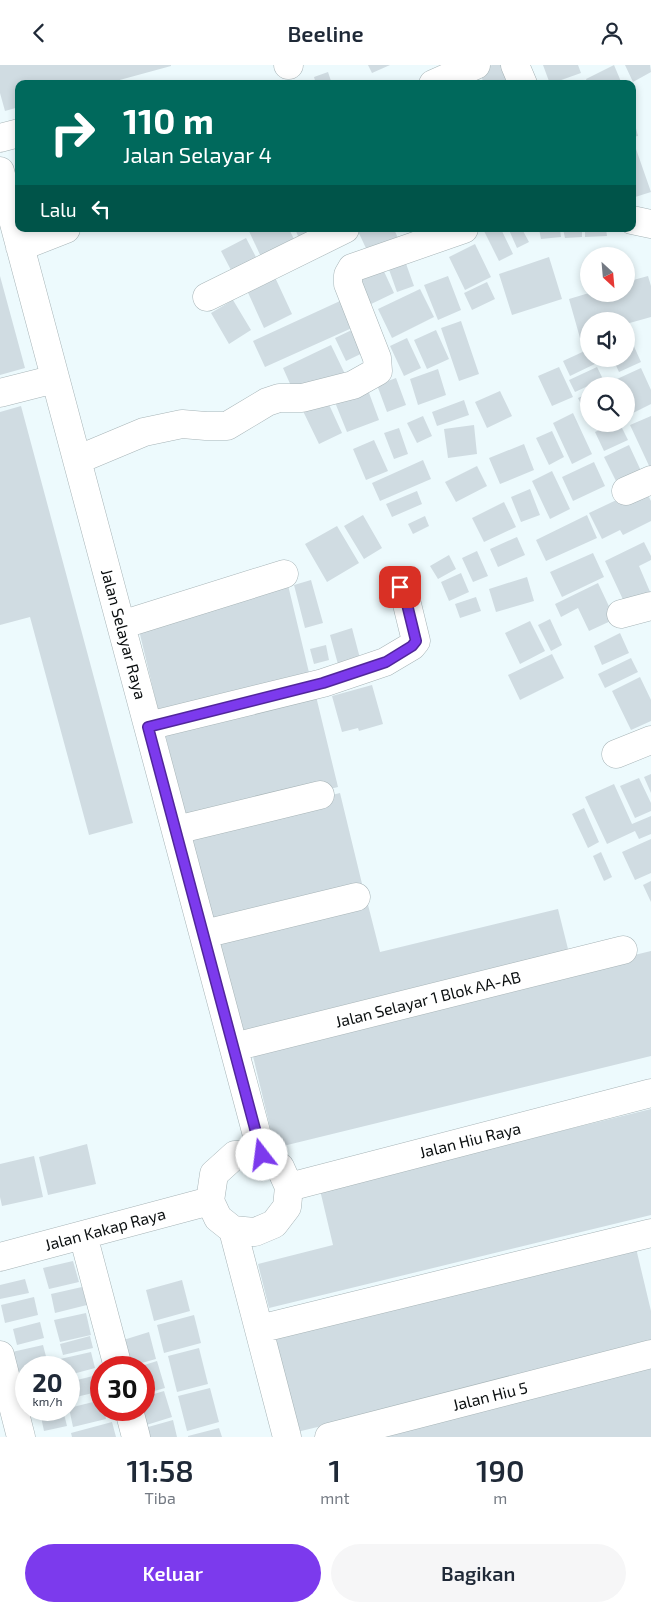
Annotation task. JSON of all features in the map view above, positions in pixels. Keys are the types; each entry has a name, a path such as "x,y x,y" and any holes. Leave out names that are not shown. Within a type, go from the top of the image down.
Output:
{"street":[{"path":"443,80 476,65"},
{"path":"515,65 521,80"},
{"path":"0,138 15,134"},
{"name":"Jalan Selayar Raya","path":"0,171 15,228"},
{"path":"636,221 651,224"},
{"name":"Jalan Selayar Raya","path":"16,232 262,1155"},
{"path":"20,247 58,232"},
{"path":"207,297 339,232"},
{"path":"346,232 359,266"},
{"path":"77,460 144,432 182,424 206,427 227,426 267,402 279,398 302,398 354,385 378,371 373,346 348,284 348,275 352,268 455,232"},
{"path":"0,393 55,379"},
{"path":"626,491 651,480"},
{"path":"121,625 284,574"},
{"path":"148,727 323,683 386,662 412,646 416,641 405,596 400,587"},
{"path":"621,614 651,606"},
{"path":"616,754 651,740"},
{"path":"176,830 320,795"},
{"path":"204,934 356,897"},
{"name":"Jalan Selayar 1 Blok AA-AB","path":"234,1047 623,950"},
{"name":"Jalan Hiu Raya","path":"289,1187 651,1093"},
{"path":"235,1155 262,1155 280,1167 289,1187 287,1207 274,1224 255,1232 233,1230 218,1218 210,1201 214,1173 235,1155"},
{"name":"Jalan Kakap Raya","path":"0,1257 210,1201"},
{"path":"233,1230 286,1437"},
{"path":"83,1235 115,1356"},
{"path":"259,1329 650,1240"},
{"name":"Jalan Hiu 5","path":"329,1437 651,1354"},
{"path":"0,1355 21,1437"},
{"path":"132,1421 136,1437"}],"building":[{"path":"0,65 171,65 120,80 15,80 15,108 5,111 0,93"},
{"path":"368,65 390,65 372,73"},
{"path":"492,65 503,65 509,80 483,80 479,70"},
{"path":"543,65 578,65 581,73 561,80 549,80"},
{"path":"614,65 620,80 586,80"},
{"path":"625,65 650,65 651,72 636,80 632,80"},
{"path":"328,72 331,80 315,80 314,77"},
{"path":"636,149 651,192 636,197"},
{"path":"249,232 290,232 296,243 262,259"},
{"path":"296,232 324,232 301,243"},
{"path":"358,232 395,232 401,245 371,259"},
{"path":"484,232 502,232 513,254 499,261"},
{"path":"510,232 524,232 529,242 517,248"},
{"path":"540,232 560,232 561,237 541,239"},
{"path":"564,232 582,232 582,237 565,238"},
{"path":"585,232 606,232 607,236 585,237"},
{"path":"246,238 257,259 232,272 221,251"},
{"path":"475,244 491,277 465,290 449,257"},
{"path":"549,257 562,299 512,315 499,274"},
{"path":"404,258 414,286 397,292 387,264"},
{"path":"381,265 394,293 367,306 354,278"},
{"path":"273,273 292,314 264,328 245,286"},
{"path":"0,276 25,368 0,375"},
{"path":"448,276 461,310 438,320 424,285"},
{"path":"648,276 651,286 651,317 635,321 635,312 580,312 580,338 569,299 580,296 580,303 635,303 635,280"},
{"path":"487,282 495,299 472,310 464,293"},
{"path":"420,289 434,317 392,338 378,309"},
{"path":"233,300 251,330 229,344 211,313"},
{"path":"340,301 352,328 265,367 253,341"},
{"path":"461,321 479,374 459,381 441,328"},
{"path":"358,327 369,350 346,361 335,338"},
{"path":"436,330 449,359 427,369 414,340"},
{"path":"407,338 421,368 404,376 390,346"},
{"path":"331,345 345,374 296,397 283,368"},
{"path":"635,349 641,362 635,365"},
{"path":"580,353 580,367 589,367 570,376 563,361"},
{"path":"559,367 573,397 552,406 538,376"},
{"path":"597,367 602,377 580,377 580,390 575,392 569,380"},
{"path":"617,367 630,367 619,372"},
{"path":"641,368 651,390 651,404 635,412 635,377 621,377"},
{"path":"438,369 446,395 418,405 410,379"},
{"path":"396,378 406,405 387,412 377,385"},
{"path":"365,382 379,420 347,432 332,395"},
{"path":"500,391 512,416 487,428 475,402"},
{"path":"326,398 342,433 319,444 302,409"},
{"path":"464,400 469,415 437,426 432,412"},
{"path":"21,406 133,823 89,835 30,617 0,625 0,412"},
{"path":"573,413 580,432 582,432 592,454 572,464 553,423"},
{"path":"423,416 432,436 417,443 407,423"},
{"path":"651,416 651,470 633,432 635,432 635,423"},
{"path":"474,425 477,454 448,458 444,429"},
{"path":"399,428 408,454 394,459 384,433"},
{"path":"552,431 564,457 549,465 536,438"},
{"path":"595,432 624,432 628,440 604,451"},
{"path":"374,440 388,471 366,480 353,449"},
{"path":"524,444 534,470 500,484 489,458"},
{"path":"629,445 642,473 618,485 604,457"},
{"path":"423,460 431,479 380,501 372,483"},
{"path":"594,462 605,486 573,501 562,477"},
{"path":"477,466 487,486 456,502 445,482"},
{"path":"552,471 570,509 550,519 532,481"},
{"path":"644,487 651,501 651,521 623,535 620,530 602,539 589,513"},
{"path":"530,489 540,515 521,522 511,497"},
{"path":"417,491 422,504 392,517 386,504"},
{"path":"504,502 516,527 484,542 472,518"},
{"path":"363,515 382,548 364,559 344,526"},
{"path":"587,515 597,538 546,561 536,540"},
{"path":"425,516 429,526 413,534 408,524"},
{"path":"337,526 359,563 327,582 305,544"},
{"path":"517,537 525,555 498,567 490,549"},
{"path":"644,542 651,560 639,566 651,594 626,606 605,561"},
{"path":"477,551 488,576 473,582 462,558"},
{"path":"593,553 604,577 562,597 550,572"},
{"path":"449,555 456,569 438,579 430,566"},
{"path":"461,573 469,592 449,601 441,582"},
{"path":"527,577 534,601 496,612 489,589"},
{"path":"311,580 323,623 305,628 294,585"},
{"path":"598,583 615,619 589,631 578,608 561,617 555,604"},
{"path":"288,585 312,685 161,722 137,622"},
{"path":"476,597 481,611 460,618 455,604"},
{"path":"550,619 562,645 551,651 538,625"},
{"path":"530,621 545,651 520,664 505,633"},
{"path":"352,628 361,662 339,668 330,635"},
{"path":"620,633 629,653 602,665 594,646"},
{"path":"326,645 329,660 314,664 310,649"},
{"path":"552,654 564,678 520,700 508,675"},
{"path":"631,658 638,672 605,688 598,674"},
{"path":"640,677 651,700 651,721 631,730 612,691"},
{"path":"372,685 383,724 359,731 358,728 342,732 332,696"},
{"path":"314,688 338,787 187,824 163,725"},
{"path":"651,774 651,793 644,777"},
{"path":"639,778 651,803 651,811 635,818 620,786"},
{"path":"614,784 632,824 651,816 651,834 639,839 635,831 607,844 585,797"},
{"path":"340,793 364,892 213,929 190,830"},
{"path":"584,808 599,842 588,848 572,814"},
{"path":"651,839 651,873 635,880 622,852"},
{"path":"601,852 612,877 604,881 593,856"},
{"path":"651,881 651,902 643,885"},
{"path":"366,897 380,952 558,909 569,953 240,1034 216,934"},
{"path":"651,951 651,1056 275,1148 251,1048"},
{"path":"651,1109 651,1215 269,1308 258,1264 333,1245 320,1190"},
{"path":"87,1144 96,1184 48,1195 39,1157"},
{"path":"34,1156 43,1197 2,1206 0,1197 0,1164"},
{"path":"635,1244 651,1311 651,1346 297,1432 272,1333"},
{"path":"73,1261 79,1282 49,1289 43,1268"},
{"path":"25,1279 29,1293 0,1299 0,1285"},
{"path":"182,1280 190,1311 154,1321 146,1290"},
{"path":"82,1287 87,1305 55,1313 51,1294"},
{"path":"34,1297 38,1315 5,1323 1,1305"},
{"path":"86,1313 91,1335 60,1342 54,1320"},
{"path":"194,1315 201,1343 164,1353 157,1325"},
{"path":"40,1322 44,1338 17,1345 13,1329"},
{"path":"149,1332 156,1359 155,1356 123,1356 117,1342"},
{"path":"90,1336 93,1348 63,1355 60,1344"},
{"path":"43,1345 46,1356 15,1356 15,1364 12,1352"},
{"path":"199,1348 208,1384 177,1392 168,1356"},
{"path":"91,1352 90,1369 80,1372 80,1356 73,1356"},
{"path":"157,1361 165,1388 155,1391 155,1362"},
{"path":"651,1365 651,1437 360,1437"},
{"path":"90,1377 90,1394 80,1396 80,1379"},
{"path":"210,1388 219,1422 187,1431 178,1396"},
{"path":"164,1391 172,1417 140,1427 138,1421 155,1421 155,1394"},
{"path":"90,1403 90,1421 98,1421 73,1427 72,1421 80,1421 80,1405"},
{"path":"173,1420 177,1437 143,1437 141,1429"},
{"path":"42,1421 66,1421 67,1426 44,1431"},
{"path":"112,1422 116,1437 72,1437 71,1433"},
{"path":"219,1428 222,1437 188,1437 188,1436"}],"route":[{"path":"262,1155 148,727 323,683 386,662 412,646 416,641 405,596 400,587"}]}
